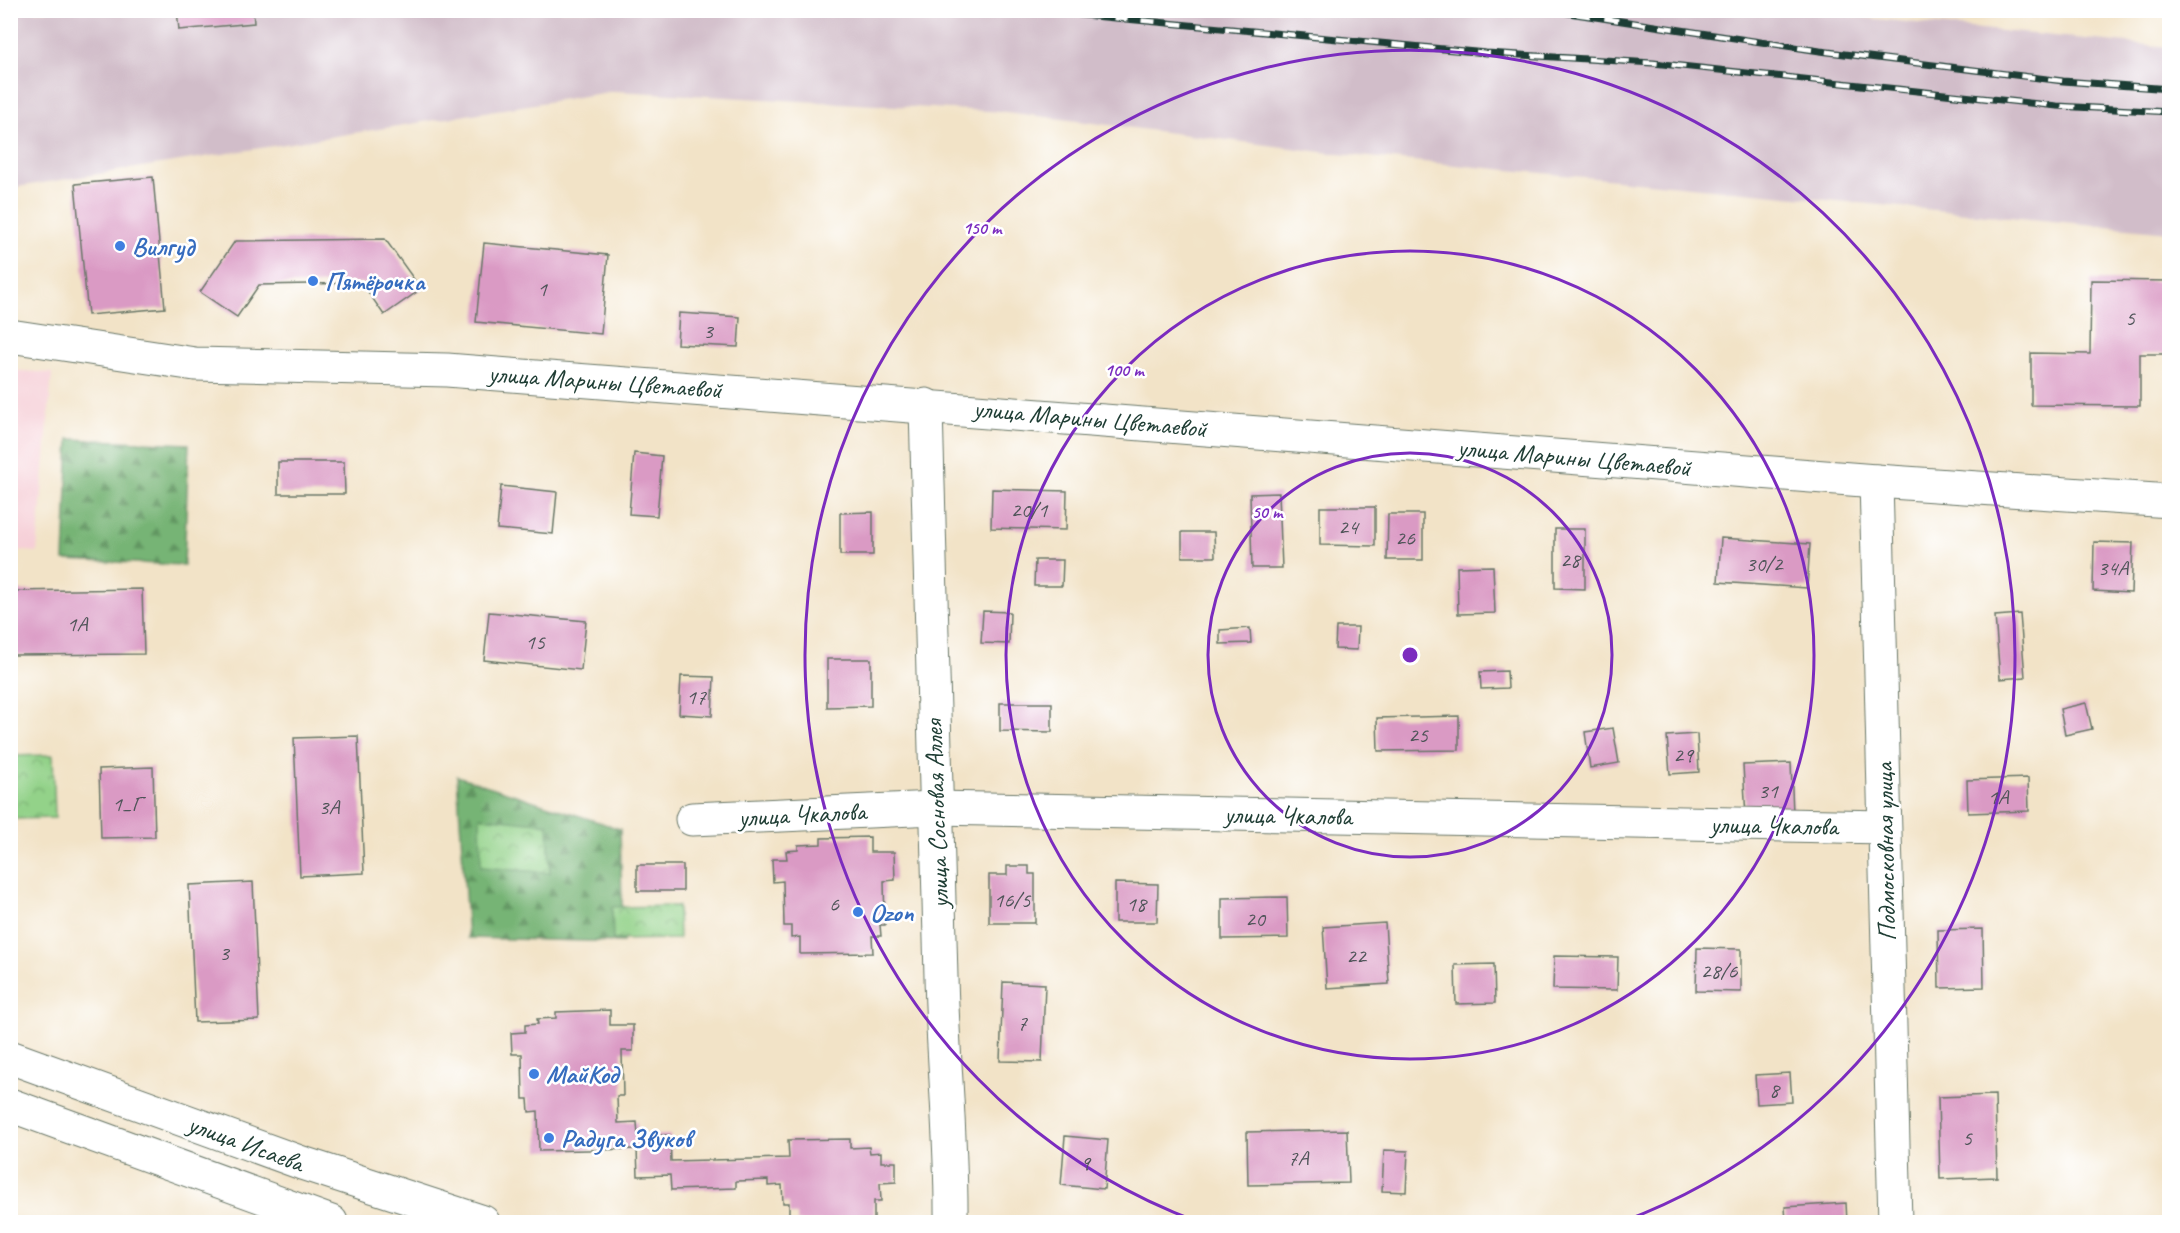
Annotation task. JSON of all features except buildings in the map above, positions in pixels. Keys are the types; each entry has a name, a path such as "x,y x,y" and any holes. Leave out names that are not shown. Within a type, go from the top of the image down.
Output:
{"street":[{"name":"улица Марины Цветаевой","path":"10,336 195,364 447,370 926,405 1876,481 2169,501"},
{"name":"улица Сосновая Аллея","path":"926,405 935,808 942,1032 951,1174 951,1222"},
{"name":"Подмосковная улица","path":"1876,481 1895,1222"},
{"name":"улица Чкалова","path":"692,819 935,808 1884,827"},
{"name":"улица Исаева","path":"10,1057 302,1163 483,1222"},
{"name":"улица Исаева","path":"10,1106 331,1222"}],"shaded area":[{"path":"1783,10 2169,47 2169,232 1338,154 1006,112 615,91 11,188 10,11"},
{"path":"10,370 52,373 37,552 11,550"}],"green space":[{"path":"69,439 189,444 184,565 64,560"},
{"path":"53,755 55,818 11,819 11,756"},
{"path":"457,776 620,829 623,942 468,938"},
{"path":"480,817 548,824 550,873 481,867"},
{"path":"678,906 679,939 613,940 612,907"}],"railway":[{"path":"1030,10 1486,53 1653,63 2057,106 2170,112"},
{"path":"1549,10 1820,51 2063,81 2170,89"}],"place":[{"name":"Вилгуд","path":"120,246"},
{"name":"Пятёрочка","path":"313,281"},
{"name":"Ozon","path":"858,912"},
{"name":"МайКод","path":"534,1074"},
{"name":"Радуга Звуков","path":"549,1138"}]}
